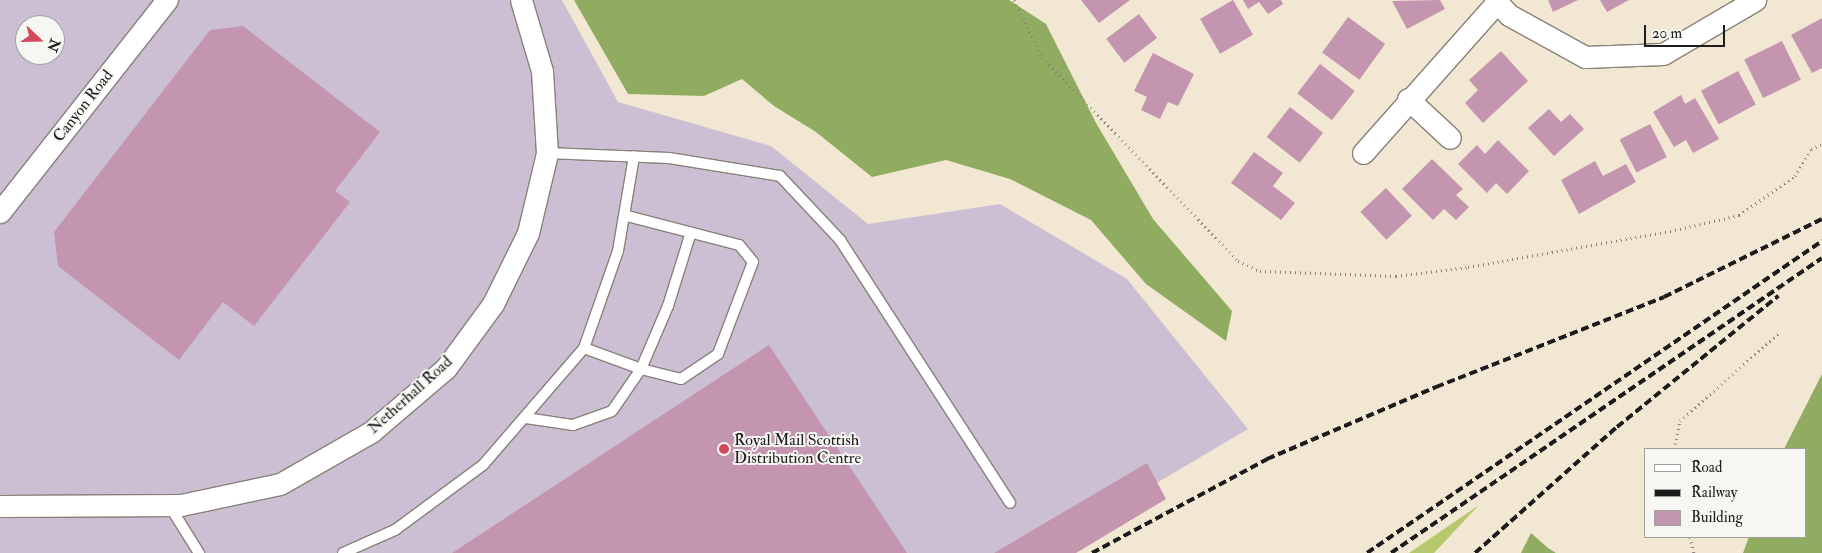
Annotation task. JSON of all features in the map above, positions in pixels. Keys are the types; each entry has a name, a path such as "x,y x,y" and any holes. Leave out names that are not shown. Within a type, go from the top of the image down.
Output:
{"street":[{"name":"Canyon Road","path":"0,212 167,0"},
{"name":"Netherhall Road","path":"0,506 169,505 280,484 371,432 446,368 493,304 528,233 547,153 542,71 521,0"},
{"path":"1363,153 1408,99 1496,2 1509,15 1585,57 1663,54 1755,0"},
{"path":"1408,99 1450,138"}],"lane":[{"path":"547,153 669,158 780,176 840,240 1010,503"},
{"path":"343,553 404,524 483,465 526,418 584,348 618,252 626,216 634,156"},
{"path":"584,348 641,369 682,380 718,354 753,262 739,245 626,216"},
{"path":"526,418 574,425 612,411 641,369 668,306 691,232"},
{"path":"169,505 199,553"}],"path":[{"path":"1014,0 1042,57 1238,261 1260,271 1396,276 1468,267 1675,230 1739,215 1795,176 1812,149 1822,144"},
{"path":"1674,448 1680,420 1780,332"},
{"path":"1690,538 1694,553"}],"shaded area":[{"path":"0,0 562,0 618,102 771,146 868,224 1000,204 1127,279 1248,429 1038,553 0,553"}],"green space":[{"path":"574,0 1009,0 1046,24 1096,123 1153,219 1232,311 1226,341 1146,284 1091,220 1010,179 946,160 872,177 816,132 774,106 742,79 704,96 628,94"},
{"path":"1822,374 1822,553 1743,553 1749,538 1807,538 1807,448 1785,448"},
{"path":"1479,505 1434,553 1409,553"},
{"path":"1531,533 1548,548 1556,553 1521,553"}],"building":[{"path":"1081,0 1130,0 1099,23"},
{"path":"1233,0 1253,35 1220,54 1200,19"},
{"path":"1243,0 1281,0 1283,4 1268,14 1259,2 1248,9"},
{"path":"1440,0 1445,9 1407,29 1392,1"},
{"path":"1548,0 1578,0 1553,12"},
{"path":"1600,0 1629,0 1607,12"},
{"path":"1139,14 1157,38 1124,63 1106,39"},
{"path":"1348,17 1385,44 1359,80 1322,53"},
{"path":"1822,18 1822,68 1812,73 1791,35"},
{"path":"243,26 380,132 335,191 350,202 254,326 223,302 179,360 58,266 54,232 210,30"},
{"path":"1782,41 1801,80 1763,98 1744,59"},
{"path":"1501,51 1528,81 1483,123 1465,103 1478,90 1469,80"},
{"path":"1153,53 1194,74 1178,106 1168,102 1160,119 1141,110 1147,97 1134,91"},
{"path":"1320,64 1355,91 1332,120 1297,93"},
{"path":"1738,71 1756,105 1719,124 1701,91"},
{"path":"1681,95 1685,104 1695,98 1719,139 1693,153 1686,140 1674,147 1653,112"},
{"path":"1290,107 1323,133 1300,163 1267,137"},
{"path":"1549,109 1561,122 1570,114 1584,129 1554,156 1528,128"},
{"path":"1650,124 1667,157 1637,172 1620,139"},
{"path":"1498,140 1529,171 1507,194 1496,183 1487,193 1458,164 1477,145 1485,154"},
{"path":"1254,152 1283,173 1273,186 1295,203 1281,220 1231,183"},
{"path":"1432,159 1463,189 1456,195 1469,207 1456,220 1444,209 1433,220 1402,189"},
{"path":"1595,161 1603,176 1626,164 1636,182 1579,214 1561,180"},
{"path":"1386,188 1412,216 1386,240 1360,212"},
{"name":"Royal Mail Scottish Distribution Centre","path":"769,345 907,553 452,553"},
{"path":"1147,463 1166,499 1076,553 994,553"}],"railway":[{"path":"1092,553 1267,459 1436,387 1664,297 1822,219"},
{"path":"1367,553 1822,241"},
{"path":"1391,553 1822,258"},
{"path":"1475,553 1617,427 1778,296"}],"place":[{"name":"Royal Mail Scottish Distribution Centre","path":"724,449"}]}
